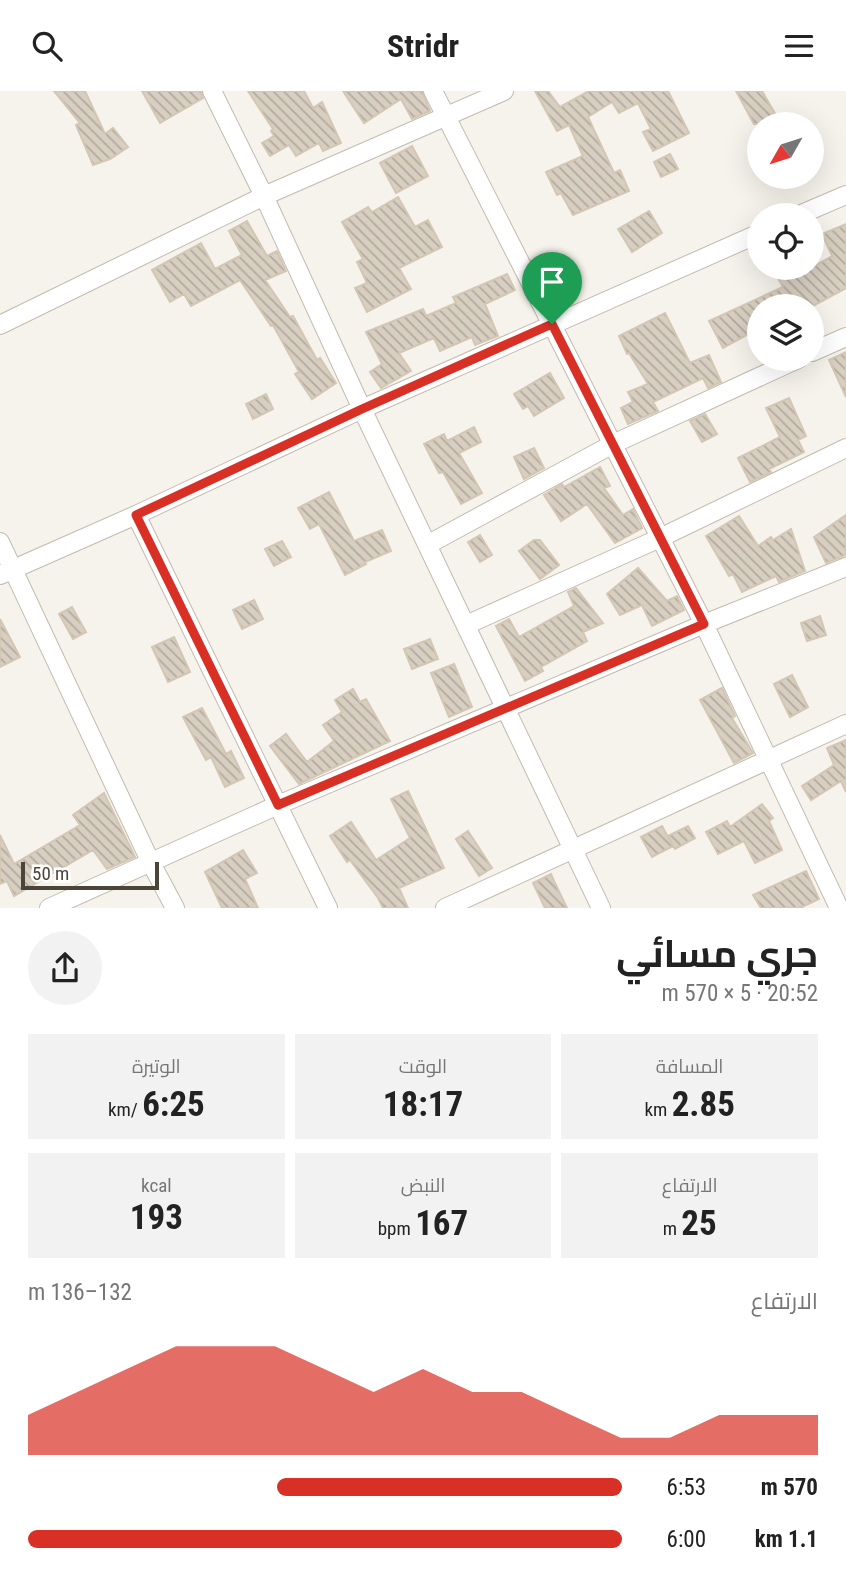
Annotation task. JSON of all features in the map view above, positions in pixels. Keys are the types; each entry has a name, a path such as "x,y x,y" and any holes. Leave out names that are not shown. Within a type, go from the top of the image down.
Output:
{"street":[{"path":"212,91 601,908"},
{"path":"433,91 704,624 838,908"},
{"path":"0,325 264,196 503,91"},
{"path":"824,204 846,195"},
{"path":"6,572 136,515 362,409 747,239"},
{"path":"824,347 846,337"},
{"path":"427,545 613,444 772,371"},
{"path":"466,625 660,537 846,448"},
{"path":"136,515 328,908"},
{"path":"0,542 6,572 175,908"},
{"path":"49,908 278,805 704,624 846,567"},
{"path":"445,908 846,724"}],"building":[{"path":"54,91 85,91 105,134 113,128 128,147 110,159 93,165 76,125 80,123"},
{"path":"142,91 201,91 203,98 160,123"},
{"path":"248,91 304,91 313,108 322,102 341,143 323,151 319,143 296,156 289,145 270,156 262,143 274,136 271,131 273,129"},
{"path":"343,91 422,91 430,111 412,119 401,99 364,123"},
{"path":"535,91 548,91 560,107 589,91 668,91 689,133 653,151 643,132 651,129 638,103 619,113 612,102 588,117 614,173 620,170 629,191 573,215 561,193 557,195 546,172 583,156 569,125 557,131"},
{"path":"736,91 762,91 774,112 747,112"},
{"path":"412,146 428,176 396,193 380,163"},
{"path":"670,154 678,169 661,177 654,162"},
{"path":"398,197 415,227 428,220 442,247 399,268 411,289 367,312 355,288 367,283 357,262 363,259 342,222 368,207 372,212"},
{"path":"649,211 662,233 632,252 618,229"},
{"path":"247,221 267,256 277,251 286,271 265,280 290,317 293,316 317,360 320,358 336,383 312,399 295,374 299,372 273,325 271,326 240,280 191,306 184,294 170,302 152,270 201,243 215,269 242,255 229,231"},
{"path":"846,224 846,288 824,300 824,294 768,294 783,287 779,280 824,280 824,260 832,256 824,233"},
{"path":"507,274 515,290 485,304 498,336 475,345 472,337 440,351 434,338 399,353 411,371 381,388 370,372 382,364 366,332 423,309 426,316 456,303 453,297"},
{"path":"747,304 747,335 723,348 709,321"},
{"path":"665,313 690,363 709,355 721,382 708,388 703,378 653,402 658,411 628,424 621,408 633,402 628,392 648,384 629,353 627,354 619,336"},
{"path":"846,352 846,397 829,360"},
{"path":"550,373 564,398 534,416 528,406 523,409 514,394"},
{"path":"266,394 273,409 253,419 246,404"},
{"path":"789,398 806,436 798,440 804,452 769,469 771,472 750,482 738,458 780,437 766,408"},
{"path":"705,414 717,434 702,442 690,421"},
{"path":"474,427 481,442 459,453 482,493 461,504 443,472 439,473 424,444 444,434 447,441"},
{"path":"534,448 544,468 524,479 514,457"},
{"path":"600,467 610,486 604,488 623,515 633,509 642,528 615,543 587,504 561,521 544,495"},
{"path":"329,492 354,541 382,530 391,551 365,562 366,564 345,575 319,524 310,529 298,508"},
{"path":"846,515 846,555 826,563 814,537"},
{"path":"739,516 758,546 791,529 805,571 779,582 776,576 742,592 733,574 729,576 706,536"},
{"path":"480,535 492,555 480,562 468,542"},
{"path":"534,540 540,540 559,565 540,579 519,551"},
{"path":"282,541 291,557 274,566 265,549"},
{"path":"638,568 667,601 677,596 684,610 652,626 642,605 620,615 607,594"},
{"path":"576,588 603,623 583,632 587,641 541,667 543,671 525,681 496,626 509,619 519,637 574,606 568,592"},
{"path":"254,600 263,619 242,629 233,610"},
{"path":"72,607 86,632 73,639 59,614"},
{"path":"820,616 826,635 807,641 801,623"},
{"path":"0,619 20,657 0,667"},
{"path":"174,637 190,672 168,682 152,647"},
{"path":"430,639 438,659 412,669 404,649"},
{"path":"454,664 472,707 449,717 431,673"},
{"path":"792,675 808,707 790,717 774,684"},
{"path":"722,688 735,716 732,718 753,753 734,763 700,700"},
{"path":"353,689 360,702 366,699 390,741 299,784 270,746 286,734 307,762 334,741 323,725 342,712 335,700"},
{"path":"202,708 226,754 231,751 244,778 225,787 211,757 206,760 183,717"},
{"path":"846,740 846,792 841,781 811,800 802,786 834,765 827,748"},
{"path":"408,791 444,868 399,888 408,908 383,908 330,836 351,822 376,860 410,838 391,799"},
{"path":"104,793 135,857 107,869 93,850 14,896 7,881 0,884 0,835 14,864 80,825 73,815"},
{"path":"762,804 773,818 769,821 782,850 755,863 744,841 718,854 706,832 727,821 730,827"},
{"path":"662,826 673,846 652,857 641,837"},
{"path":"688,826 695,838 675,849 668,836"},
{"path":"468,831 492,868 479,876 456,839"},
{"path":"243,850 257,873 245,879 258,908 222,908 205,872"},
{"path":"806,871 819,899 800,908 761,908 753,895"},
{"path":"551,874 567,908 545,908 533,883"}],"route":[{"path":"552,324 704,624 278,805 136,515 552,324"}]}
